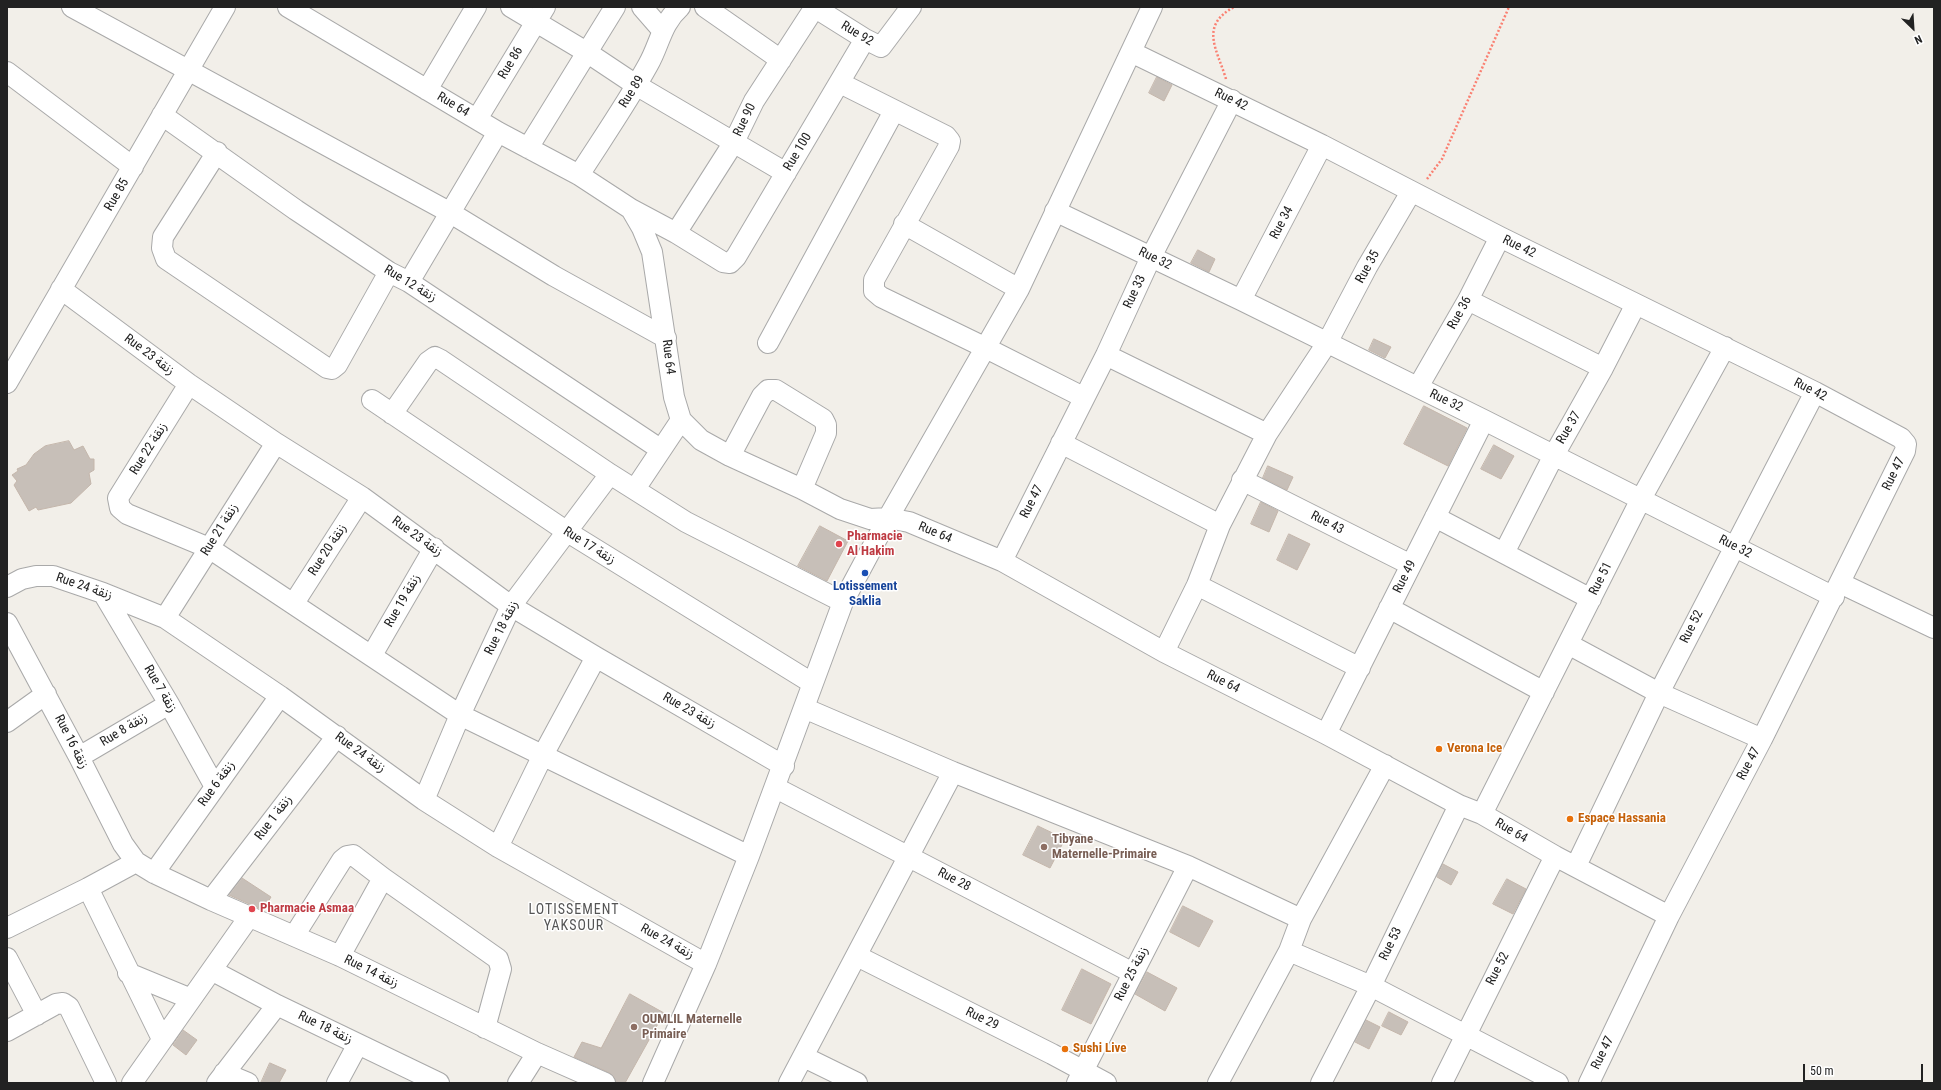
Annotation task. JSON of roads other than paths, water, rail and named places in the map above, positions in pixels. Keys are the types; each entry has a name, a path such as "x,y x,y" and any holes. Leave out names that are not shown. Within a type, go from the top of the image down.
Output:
{"street":[{"path":"72,7 449,212 554,276 666,338"},
{"name":"Rue 85","path":"7,383 224,7"},
{"path":"427,90 476,7"},
{"path":"511,7 540,15 588,53 636,85 786,173"},
{"path":"528,148 615,7"},
{"path":"642,7 662,30"},
{"name":"Rue 89","path":"579,175 636,85 658,45 662,30 671,15 680,7"},
{"path":"705,7 781,60"},
{"name":"Rue 90","path":"676,232 734,142 754,101 814,7"},
{"name":"Rue 92","path":"814,7 873,43"},
{"name":"Rue 100","path":"676,232 723,262 730,263 736,257 840,83 873,43 911,7"},
{"path":"653,1083 706,964 776,788 812,683 843,602 888,518 984,347 1019,289 1152,7"},
{"name":"Rue 64","path":"294,8 498,132 579,175 631,209 642,228 652,252 666,338 670,377 681,420 701,440 730,456 802,488 840,509 870,519 888,518 909,522 1002,561 1164,652 1326,734 1459,805 1482,814 1555,856 1669,916"},
{"name":"Rue 86","path":"477,119 540,15"},
{"name":"Rue 42","path":"1131,52 1322,145 1500,238 1815,392 1901,438 1906,444"},
{"path":"7,72 133,167"},
{"path":"840,83 946,136 950,141 949,146 874,280 874,291 881,297 984,347 1083,398"},
{"name":"Rue 33","path":"1061,443 1106,354 1151,257 1232,100"},
{"path":"768,343 894,110"},
{"name":"Rue 12 زنقة","path":"162,115 217,152 296,210 389,272 409,282 660,449"},
{"path":"409,282 449,212 498,132"},
{"name":"Rue 34","path":"1241,300 1322,145"},
{"path":"217,152 163,238 162,248 166,259 327,368 332,369 389,272"},
{"name":"Rue 35","path":"1164,652 1196,585 1220,525 1242,480 1267,434 1327,343 1367,267 1411,192"},
{"path":"631,209 676,232"},
{"name":"Rue 32","path":"1055,211 1418,387 1734,546 1837,590 1934,628"},
{"path":"904,224 1019,289"},
{"name":"Rue 36","path":"1418,387 1468,300 1500,238"},
{"name":"Rue 23 زنقة","path":"61,289 189,384 276,443 362,497 512,606 596,657 784,766"},
{"path":"1468,300 1603,368"},
{"name":"Rue 37","path":"1504,553 1554,455 1603,368 1636,304"},
{"name":"Rue 51","path":"1482,814 1641,499 1725,347"},
{"path":"1106,354 1267,434"},
{"path":"392,414 428,362 435,357 442,360 610,474 686,522 843,602"},
{"name":"Rue 22 زنقة","path":"189,384 118,498 120,508 127,514 209,548"},
{"path":"730,456 762,396 768,390 776,390 823,419 826,425 826,433 802,488"},
{"name":"Rue 52","path":"1576,866 1659,692 1815,392"},
{"name":"Rue 17 زنقة","path":"372,400 566,531 812,683"},
{"path":"634,489 681,420"},
{"name":"Rue 49","path":"1326,734 1484,420"},
{"name":"Rue 21 زنقة","path":"165,618 276,443"},
{"path":"1061,443 1220,525"},
{"name":"Rue 47","path":"1002,561 1061,443"},
{"name":"Rue 47","path":"1589,1083 1669,916 1762,739 1837,590 1905,451 1906,444"},
{"name":"Rue 18 زنقة","path":"424,800 460,715 512,606 566,531 610,474"},
{"name":"Rue 43","path":"1242,480 1411,565"},
{"name":"Rue 20 زنقة","path":"294,603 362,497"},
{"path":"1435,517 1591,599"},
{"path":"209,548 294,603 460,715 749,856"},
{"name":"Rue 19 زنقة","path":"372,655 434,548"},
{"name":"Rue 24 زنقة","path":"7,587 22,579 36,576 53,576 103,593 165,618 337,736 424,800 498,847 706,964"},
{"path":"1196,585 1360,668"},
{"name":"Rue 7 زنقة","path":"103,593 169,704 214,787"},
{"path":"1389,608 1544,692"},
{"name":"Rue 16 زنقة","path":"7,622 79,757 123,844 136,862"},
{"path":"1568,644 1659,692 1762,739"},
{"path":"498,847 543,755 596,657"},
{"path":"7,722 46,694"},
{"name":"Rue 6 زنقة","path":"154,873 280,696"},
{"name":"Rue 8 زنقة","path":"79,757 169,704"},
{"path":"804,708 953,772 1188,866 1302,919"},
{"name":"Rue 1 زنقة","path":"211,900 337,736"},
{"path":"1218,1083 1289,951 1302,919 1385,765"},
{"path":"789,1083 953,772"},
{"name":"Rue 28","path":"776,788 1133,973"},
{"name":"Rue 53","path":"1321,1083 1371,986 1459,805"},
{"path":"294,936 346,856 353,855 383,878 498,959 501,969 486,1028"},
{"name":"Rue 52","path":"1442,1083 1555,856"},
{"path":"7,928 88,888 136,862"},
{"name":"Rue 14 زنقة","path":"136,862 154,873 211,900 340,956 537,1053 605,1083"},
{"name":"Rue 25 زنقة","path":"1080,1077 1188,866"},
{"path":"340,956 383,878"},
{"path":"88,888 128,973 162,1039"},
{"path":"132,1083 162,1039 213,971 249,917"},
{"path":"1289,951 1371,986 1558,1083"},
{"name":"Rue 29","path":"857,956 1052,1054 1080,1077 1106,1083"},
{"path":"7,958 37,1015"},
{"name":"Rue 18 زنقة","path":"213,971 277,1005 358,1044 414,1078 439,1083"},
{"path":"128,973 191,999"},
{"path":"7,1031 56,1004 63,1003 69,1007 106,1083"},
{"path":"248,1083 220,1078 277,1005"},
{"path":"337,1083 358,1044"},
{"path":"518,1083 537,1053"},
{"path":"804,1056 857,1083"}],"place":[{"name":"Pharmacie Al Hakim","path":"839,544"},
{"name":"Lotissement Saklia","path":"865,573"},
{"name":"Verona Ice","path":"1439,749"},
{"name":"Espace Hassania","path":"1570,819"},
{"name":"Tibyane Maternelle-Primaire","path":"1044,847"},
{"name":"Pharmacie Asmaa","path":"252,909"},
{"name":"OUMLIL Maternelle Primaire","path":"634,1027"},
{"name":"Sushi Live","path":"1065,1049"}],"district":[{"name":"LOTISSEMENT YAKSOUR","path":"574,918"}]}
